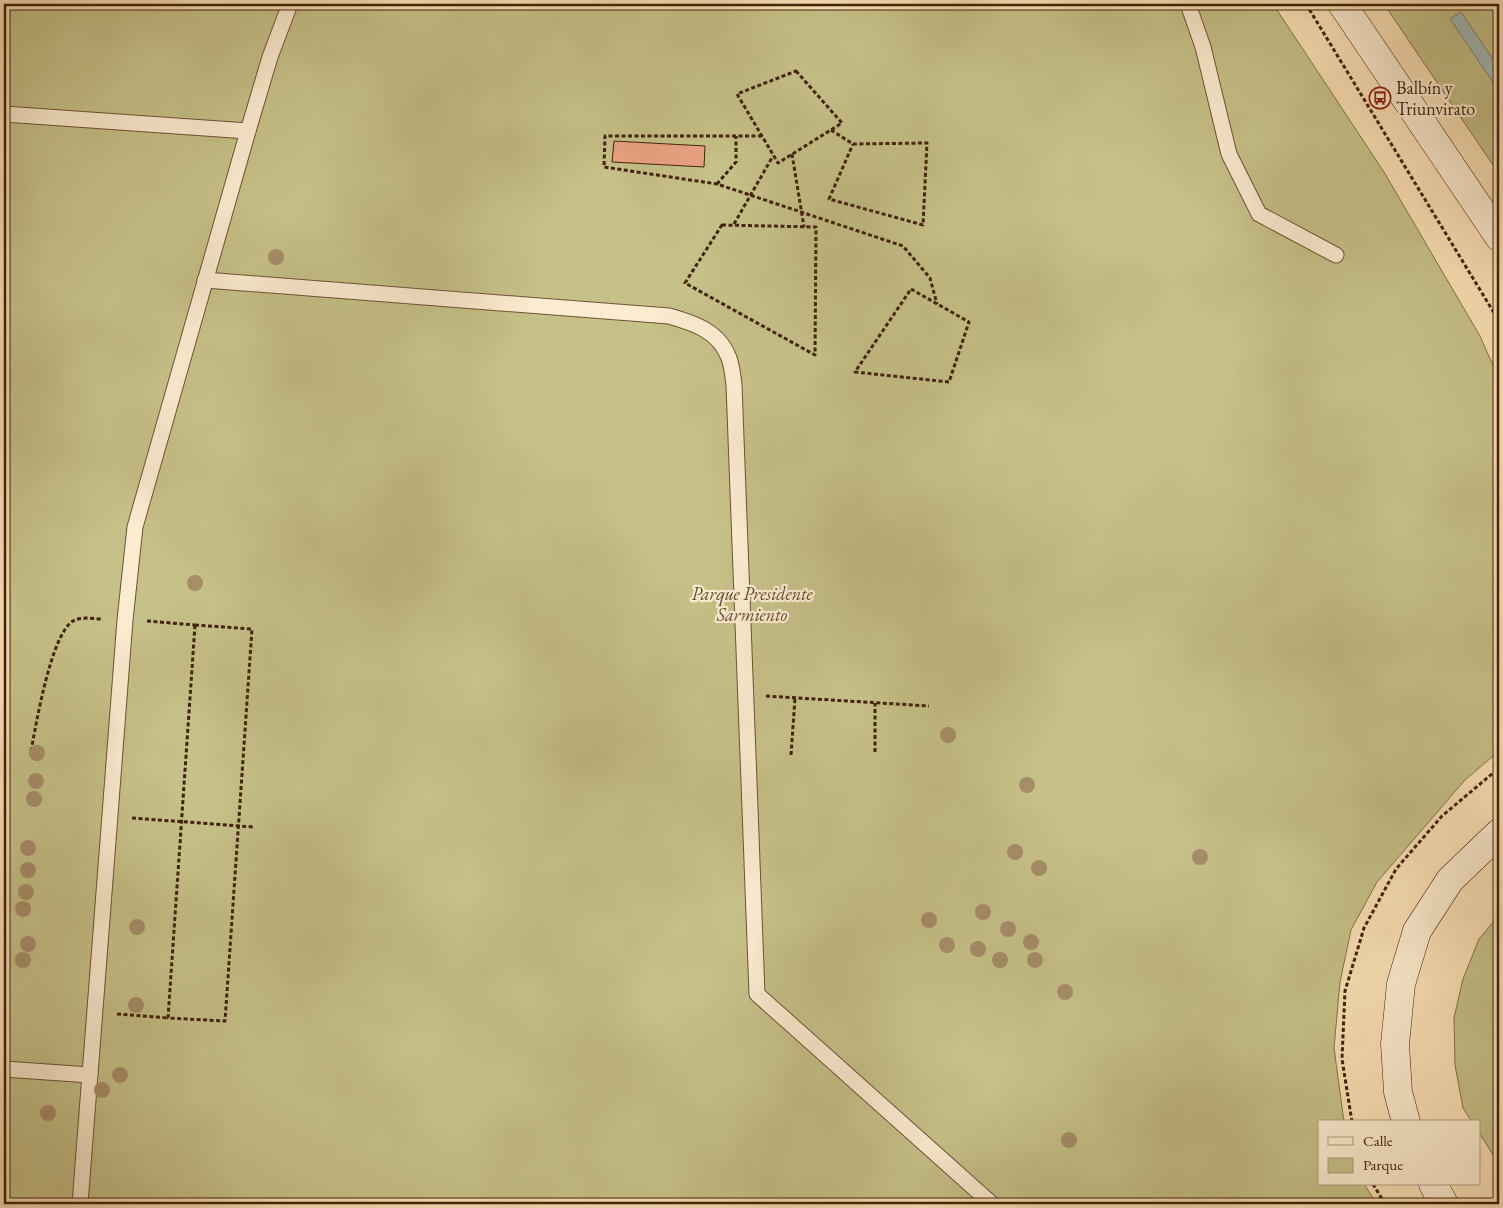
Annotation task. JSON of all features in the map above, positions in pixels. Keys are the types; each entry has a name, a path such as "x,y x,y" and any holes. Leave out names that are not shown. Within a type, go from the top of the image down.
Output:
{"main road":[{"path":"1342,4 1499,237"},
{"path":"1405,1120 1398,1092 1395,1044 1401,984 1417,931 1450,880 1499,833"},
{"path":"1434,1186 1444,1204"}],"lane":[{"path":"80,1204 125,620 135,526 248,131 270,57 290,4"},
{"path":"1188,4 1203,48 1229,154 1259,214 1336,255"},
{"path":"4,114 248,131"},
{"path":"205,280 669,316 695,323 716,336 729,357 734,385 757,994 992,1204"},
{"path":"4,1069 90,1075"}],"path":[{"path":"1306,4 1499,321"},
{"path":"796,71 842,124 831,130 778,163 737,94 796,71"},
{"path":"831,130 853,144 927,144 923,224 829,199 853,144"},
{"path":"762,136 605,136 604,167 717,184 903,246 930,278 937,304 969,322 949,382 855,372 911,289 937,304"},
{"path":"717,184 736,162 736,136"},
{"path":"792,154 804,227"},
{"path":"734,224 773,156"},
{"path":"722,224 804,227 816,227 815,355 685,283 722,224"},
{"path":"31,751 43,685 62,634 73,621 87,618 252,629 225,1021 94,1012"},
{"path":"168,1018 195,625"},
{"path":"746,695 929,706"},
{"path":"791,755 795,698"},
{"path":"875,752 876,703"},
{"path":"110,816 254,827"},
{"path":"1374,1186 1385,1204"}],"green space":[{"name":"Parque Presidente Sarmiento","path":"4,4 1273,4 1384,172 1480,336 1499,379 1499,751 1465,780 1377,882 1351,930 1340,982 1334,1048 1344,1120 1318,1120 1318,1186 1365,1186 1377,1204 4,1204"},
{"path":"1384,4 1499,4 1499,174"},
{"path":"1499,915 1499,1164 1480,1135 1480,1120 1471,1120 1463,1108 1455,1065 1454,1018 1463,979 1479,939"}],"water":[{"path":"1461,12 1499,68 1499,91 1450,19"}],"building":[{"path":"614,141 705,146 704,167 612,162"}],"place":[{"name":"Balbín y Triunvirato","path":"1380,98"}]}
